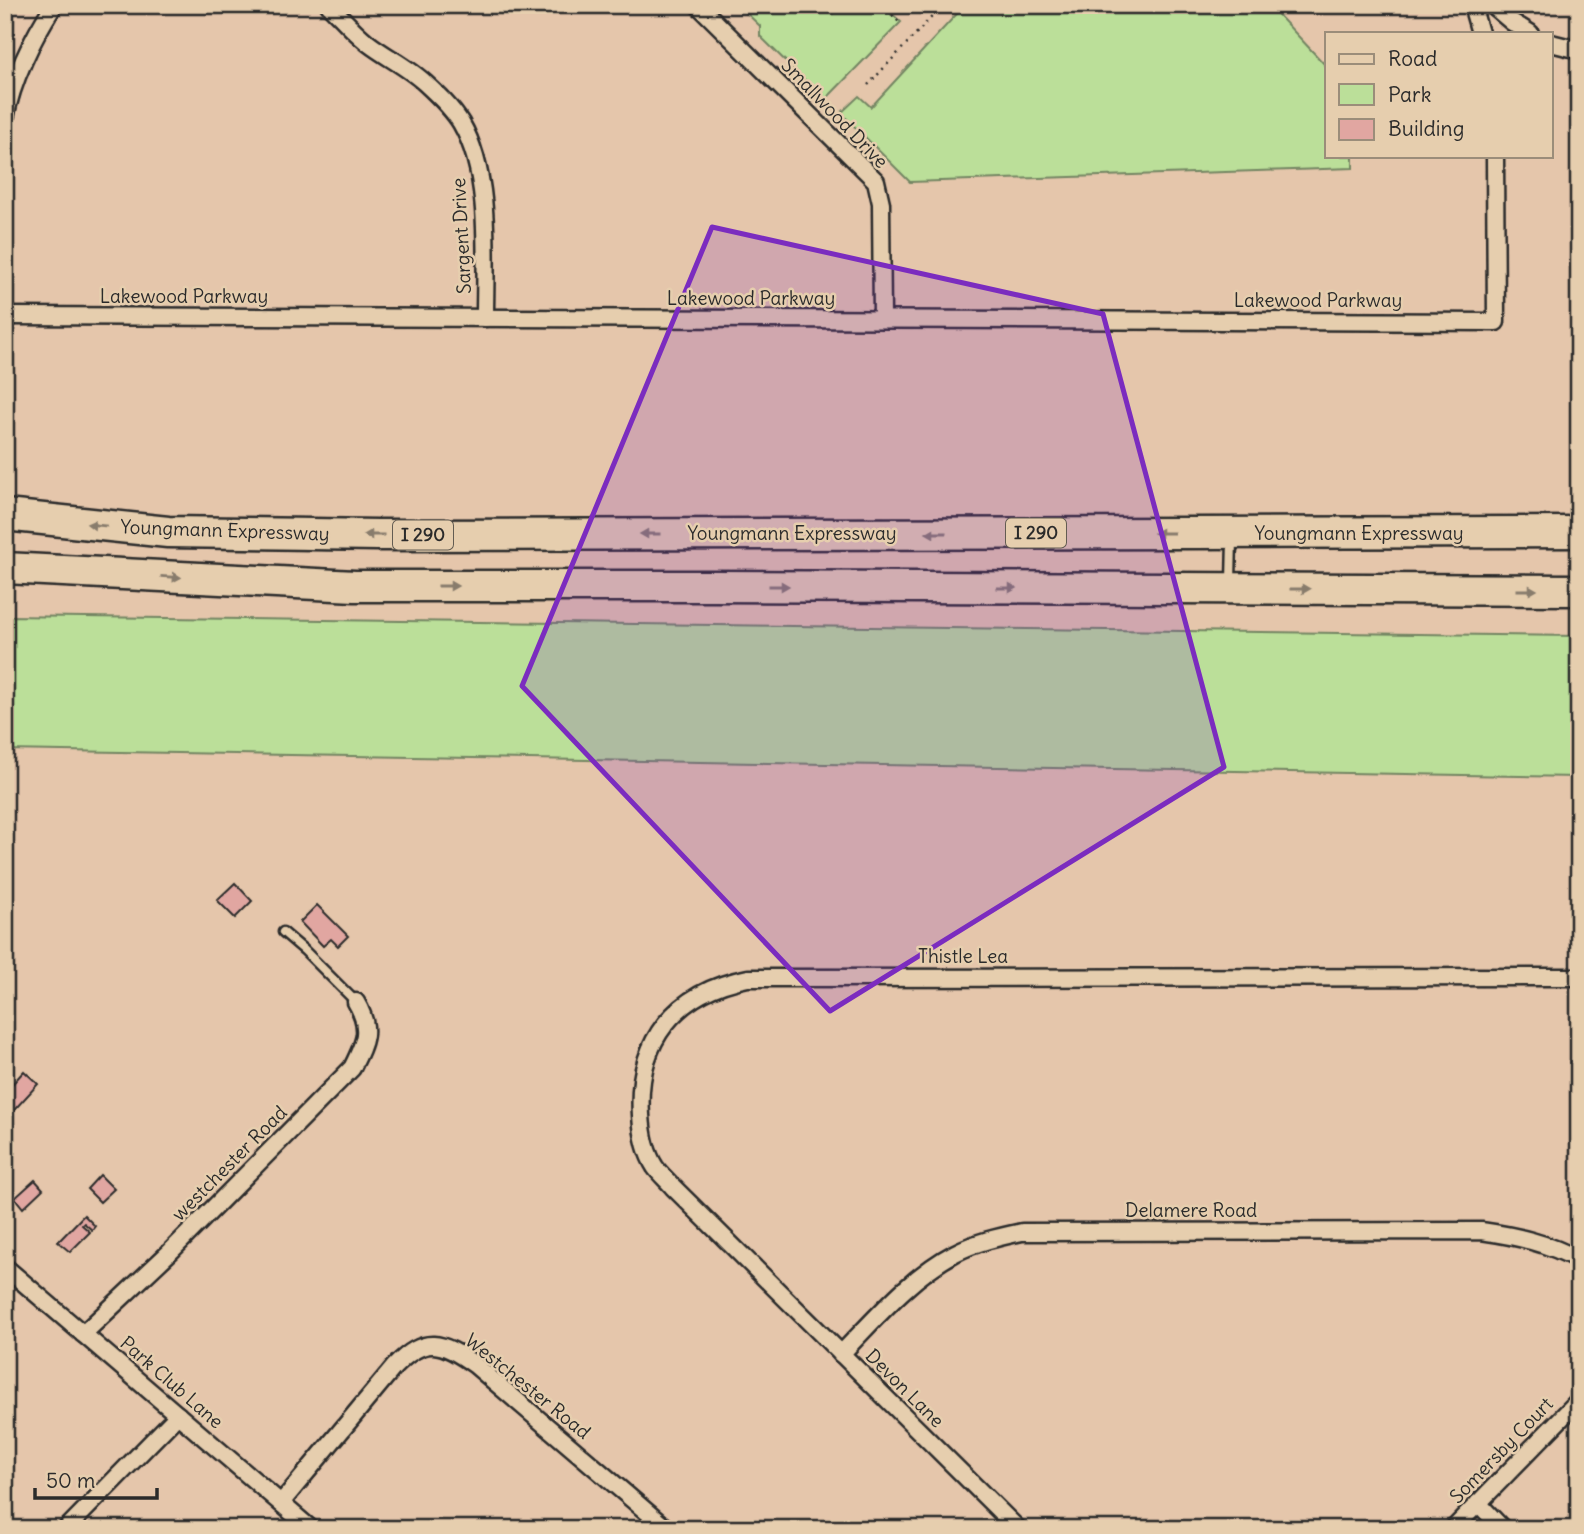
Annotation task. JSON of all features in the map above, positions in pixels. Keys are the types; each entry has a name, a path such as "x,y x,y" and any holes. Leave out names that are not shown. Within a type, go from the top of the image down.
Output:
{"highway":[{"name":"Youngmann Expressway","path":"5,515 168,532 365,535 1579,533"},
{"path":"5,568 355,586 1579,590"}],"street":[{"path":"5,119 8,96 20,68 54,5"},
{"name":"Sargent Drive","path":"329,5 367,42 423,80 447,104 470,141 478,167 482,197 485,318"},
{"name":"Smallwood Drive","path":"698,5 876,181 881,203 882,319"},
{"path":"1472,5 1480,32"},
{"path":"1492,5 1528,32"},
{"name":"Lakewood Parkway","path":"5,316 1496,322 1495,158"},
{"name":"Thistle Lea","path":"763,1277 655,1166 648,1151 642,1122 642,1076 649,1052 659,1033 671,1017 688,1002 728,982 748,978 828,977 1579,976"},
{"name":"westchester Road","path":"83,1334 171,1251 352,1068 365,1043 363,1015 356,1002"},
{"name":"Delamere Road","path":"841,1354 900,1294 933,1266 972,1245 1022,1233 1481,1231 1542,1244 1579,1260"},
{"name":"Park Club Lane","path":"5,1267 311,1529"},
{"name":"Devon Lane","path":"763,1277 1018,1529"},
{"name":"Westchester Road","path":"281,1503 399,1361 416,1348 440,1345 454,1350 475,1365 667,1529"},
{"name":"Somersby Court","path":"1453,1529 1579,1400"},
{"path":"66,1529 177,1415"},
{"path":"1478,1503 1503,1529"}],"lane":[{"path":"1231,589 1232,533"},
{"path":"283,932 356,1002"}],"path":[{"path":"882,5 901,24"},
{"path":"867,85 943,5"}],"highlighted area":[{"path":"712,227 1103,314 1224,767 830,1011 522,686"}],"green space":[{"path":"738,5 825,5 833,13 841,5 894,5 889,11 901,22 825,100 760,36 760,26"},
{"path":"965,5 1269,5 1325,65 1325,158 1353,158 1353,168 910,182 841,113 859,96 871,107"},
{"path":"5,616 1579,636 1579,777 5,750"}],"building":[{"path":"825,5 841,5 833,13"},
{"path":"235,883 252,901 235,918 217,900"},
{"path":"317,905 348,936 338,946 331,939 323,946 300,922"},
{"path":"24,1071 38,1084 5,1120 5,1092"},
{"path":"5,1130 12,1137 5,1144"},
{"path":"100,1175 114,1189 100,1202 87,1189"},
{"path":"35,1180 43,1189 23,1208 15,1198"},
{"path":"84,1215 95,1226 92,1230 84,1223 82,1225 90,1232 70,1252 58,1242"}]}
